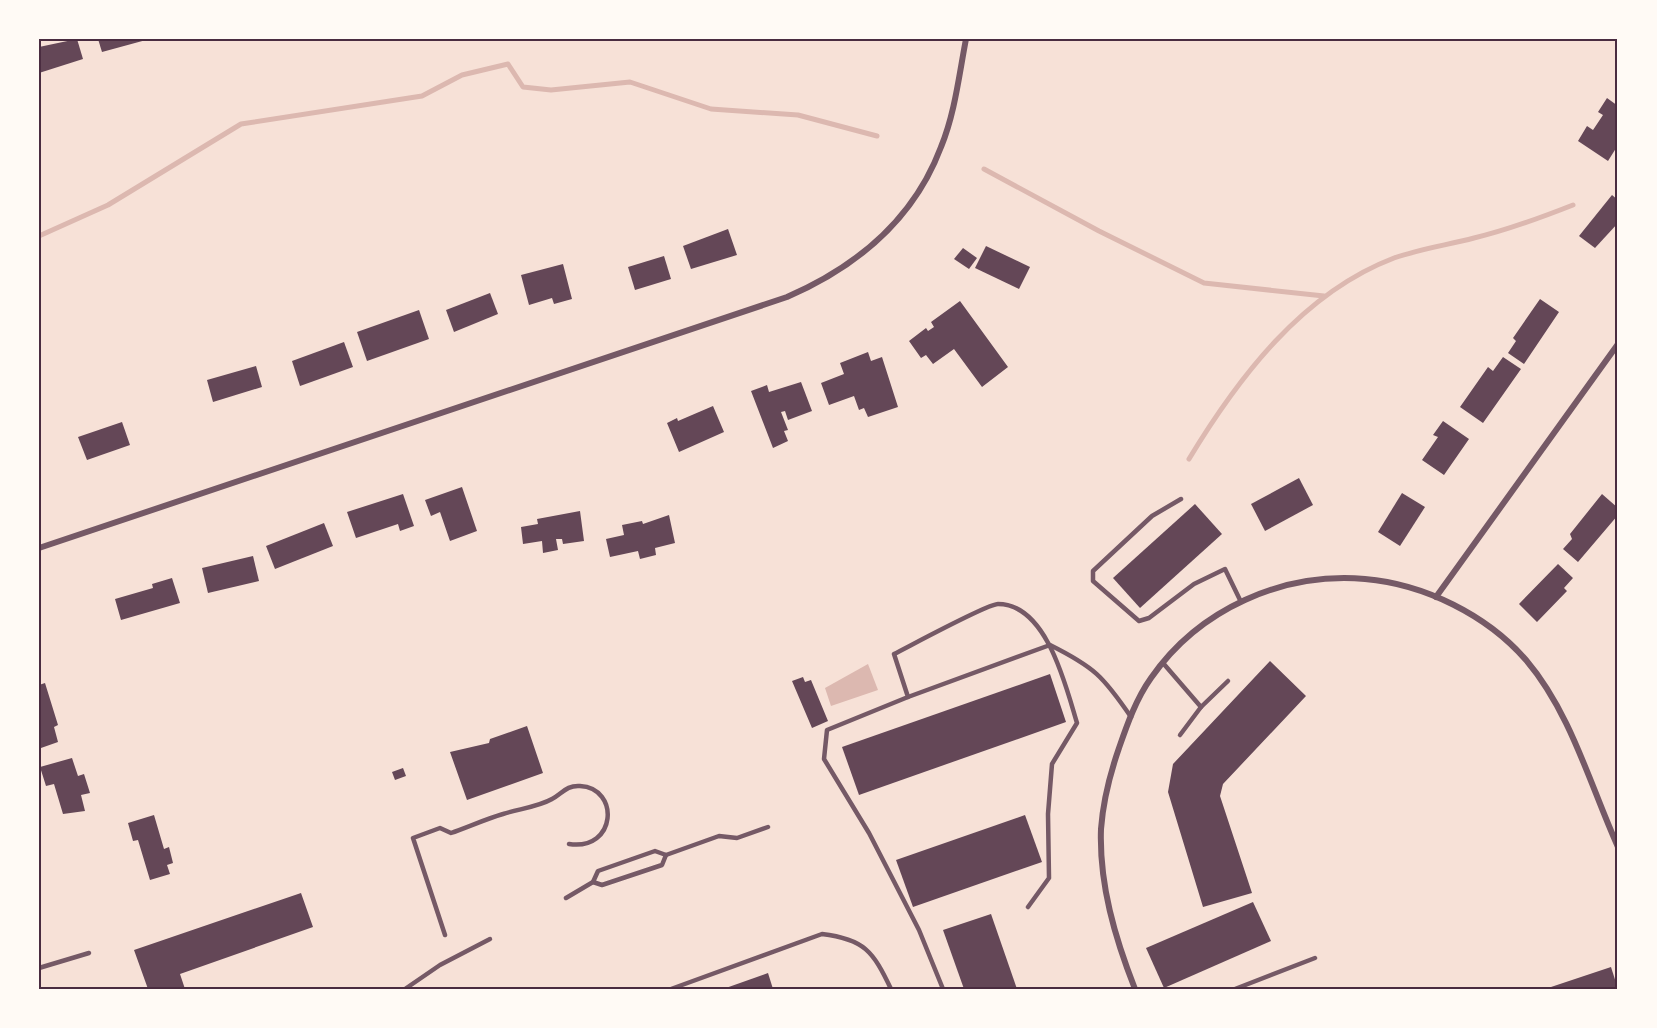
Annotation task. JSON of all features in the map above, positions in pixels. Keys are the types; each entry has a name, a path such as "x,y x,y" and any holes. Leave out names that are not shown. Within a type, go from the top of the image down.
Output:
{"street":[{"path":"39,548 776,301 815,285 842,269 874,245 902,216 924,183 941,147 954,105 966,39"},
{"path":"1436,597 1618,344"},
{"path":"1135,989 1117,944 1105,887 1101,829 1114,761 1131,717 1150,679 1188,637 1210,619 1241,602 1292,584 1349,578 1405,586 1436,597 1465,612 1500,636 1525,659 1546,686 1561,713 1618,847"}],"lane":[{"path":"1181,499 1152,516 1092,571 1093,580 1139,621 1149,618 1194,584 1225,569 1241,602"},
{"path":"908,697 894,654 997,604 1021,609 1050,645 1061,671 1077,723 1052,764 1048,814 1049,878 1028,907"},
{"path":"943,989 919,930 869,833 824,759 827,730 908,697 1050,645 1087,663 1109,685 1131,717"},
{"path":"1163,663 1202,707"},
{"path":"1180,735 1227,681"},
{"path":"446,934 413,838 440,828 451,833 553,799 569,787 589,788 604,801 608,821 598,838 589,844 569,844"},
{"path":"566,898 593,882 597,872 655,851 666,855 719,836 737,838 768,827"},
{"path":"593,882 602,885 662,865 666,855"},
{"path":"671,989 822,934 848,937 871,952 891,989"},
{"path":"405,989 440,965 490,939"},
{"path":"39,968 89,953"},
{"path":"1234,989 1315,958"}],"shaded area":[{"path":"868,664 878,690 831,706 825,688"}],"building":[{"path":"77,39 83,59 39,73 39,47"},
{"path":"98,39 146,39 146,40 102,52"},
{"path":"1607,98 1618,106 1618,145 1608,161 1578,141 1587,126 1593,130 1603,115 1598,112"},
{"path":"1612,195 1618,200 1618,223 1595,248 1579,236"},
{"path":"728,229 737,255 691,269 683,246"},
{"path":"986,246 1030,267 1019,289 975,268"},
{"path":"963,248 977,258 969,269 954,259"},
{"path":"664,256 671,279 635,290 628,267"},
{"path":"563,264 572,299 554,304 552,298 529,305 521,275"},
{"path":"490,293 498,314 454,332 446,310"},
{"path":"1540,299 1559,312 1524,364 1508,353 1516,341 1513,338"},
{"path":"960,301 1008,367 982,387 954,349 933,364 926,355 921,358 909,341 926,328 928,331 934,327 931,322"},
{"path":"419,310 429,339 367,361 357,332"},
{"path":"344,342 353,367 300,386 292,361"},
{"path":"868,352 871,361 882,357 898,407 868,417 864,408 859,410 854,396 829,405 821,383 844,374 840,363"},
{"path":"1503,357 1521,369 1483,423 1460,407 1488,367 1493,371"},
{"path":"256,366 262,387 213,402 207,380"},
{"path":"801,382 812,411 788,420 785,411 781,412 788,430 784,431 788,441 773,448 751,391 767,385 769,392"},
{"path":"713,406 724,432 679,452 667,423 677,418 678,421"},
{"path":"1443,421 1469,439 1444,475 1422,460 1438,437 1433,435"},
{"path":"122,422 130,445 87,460 78,437"},
{"path":"1299,478 1313,505 1265,531 1251,504"},
{"path":"462,487 477,531 450,541 440,512 431,516 425,500"},
{"path":"1402,493 1425,507 1400,546 1378,532"},
{"path":"403,494 414,526 400,531 398,524 356,538 347,512"},
{"path":"1602,494 1618,508 1618,515 1578,562 1563,549 1572,539 1570,534"},
{"path":"1195,504 1222,534 1140,608 1113,578"},
{"path":"580,511 584,541 563,544 562,539 556,539 558,550 543,553 542,541 523,544 521,527 538,524 537,519"},
{"path":"669,515 675,543 655,548 656,555 640,559 638,551 610,557 606,539 624,535 622,525 642,521 643,524"},
{"path":"324,523 333,546 275,569 266,546"},
{"path":"253,556 259,581 208,593 202,568"},
{"path":"1558,564 1573,578 1564,588 1567,591 1537,622 1519,604"},
{"path":"172,578 180,603 121,620 115,599 153,588 152,584"},
{"path":"1270,661 1306,696 1223,784 1220,796 1252,893 1203,907 1168,792 1173,764"},
{"path":"1050,674 1066,722 859,795 842,747"},
{"path":"803,677 805,682 811,680 828,721 812,728 792,681"},
{"path":"45,683 58,725 54,727 58,742 41,748 39,685"},
{"path":"527,726 543,773 467,800 450,752 489,743 490,739"},
{"path":"72,758 78,776 84,774 90,793 81,795 85,811 63,814 54,784 46,786 40,767"},
{"path":"403,768 406,776 395,780 392,772"},
{"path":"154,815 164,849 169,847 173,863 167,865 170,874 150,880 138,840 133,841 128,823"},
{"path":"1025,815 1042,862 913,907 896,860"},
{"path":"301,893 313,927 180,974 185,989 148,989 134,950"},
{"path":"1253,902 1271,941 1164,988 1146,948"},
{"path":"991,914 1017,989 964,989 943,930"},
{"path":"1611,967 1618,989 1545,989"},
{"path":"768,973 773,989 723,989"}],"waterway":[{"path":"39,236 108,205 241,124 422,96 462,75 508,64 523,87 551,90 630,82 711,109 798,115 877,136"},
{"path":"984,169 1099,231 1204,283 1324,296"},
{"path":"1189,459 1251,369 1275,341 1330,293 1361,273 1394,258 1499,231 1573,205"}]}
